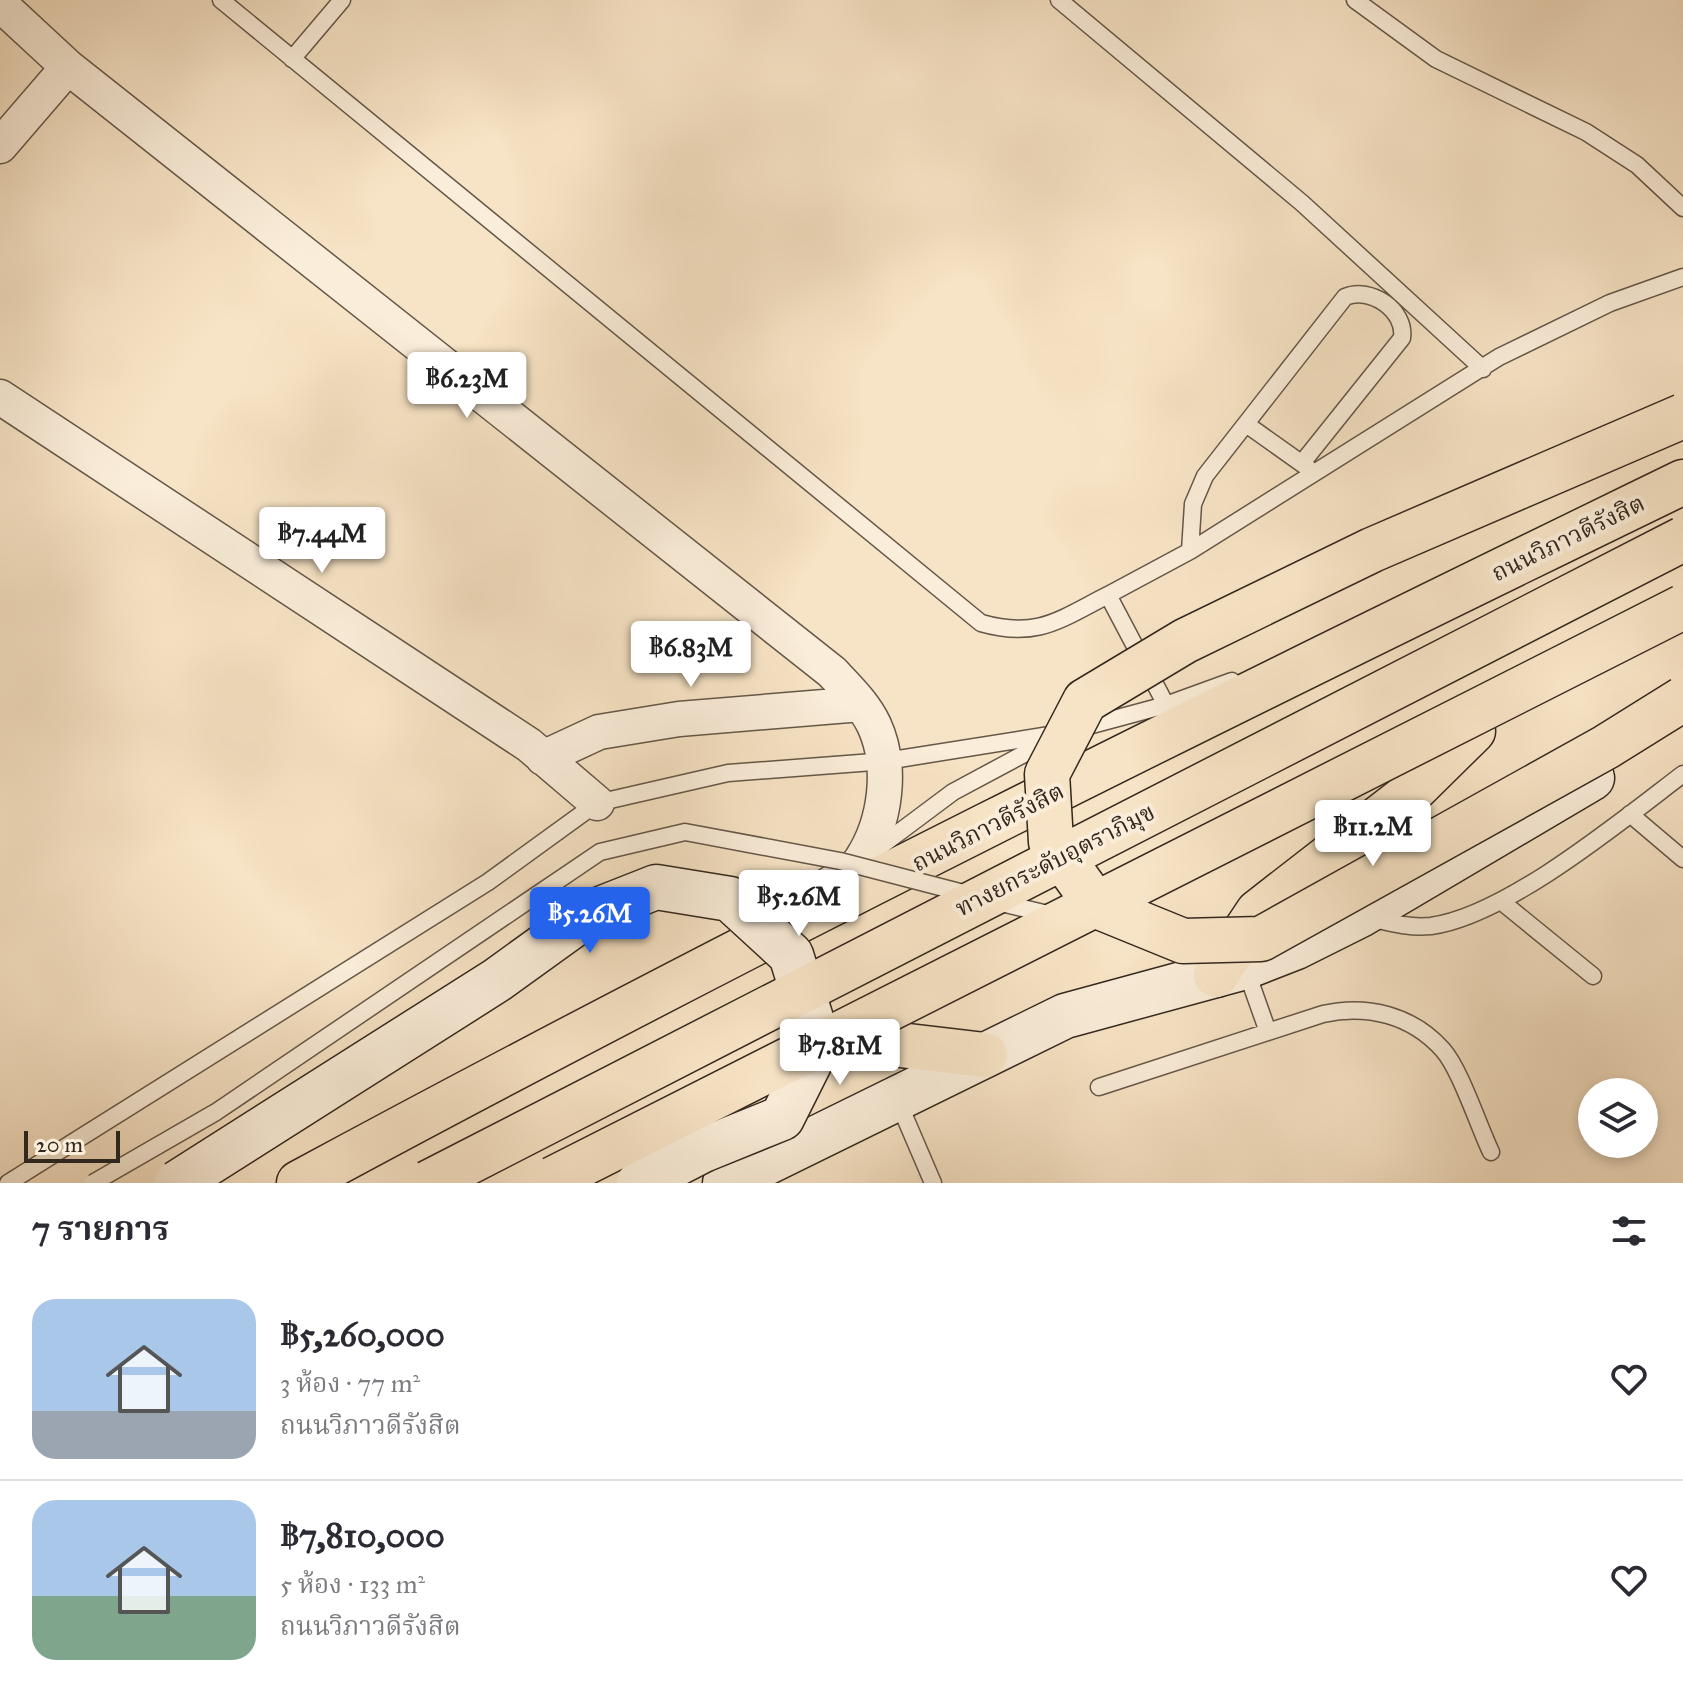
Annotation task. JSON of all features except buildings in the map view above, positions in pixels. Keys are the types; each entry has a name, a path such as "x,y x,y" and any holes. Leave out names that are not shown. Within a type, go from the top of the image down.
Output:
{"highway":[{"path":"1683,416 1372,550 1185,641 1085,701 1047,774 1051,842 1097,906 1183,941 1261,939 1606,747 1683,699"},
{"name":"ถนนวิภาวดีรังสิต","path":"299,1183 589,1026 1393,623 1683,482"},
{"name":"ทางยกระดับอุตราภิมุข","path":"428,1183 1683,539"},
{"path":"545,1183 1683,607"},
{"path":"586,1183 1683,622"},
{"path":"1230,971 1258,912 1406,797 1473,731"},
{"path":"866,1041 985,1055"}],"main road":[{"path":"725,1183 1065,1016 1230,971 1360,915 1683,724"},
{"path":"177,1183 497,980 590,913 656,887 730,899 791,955 819,1044 782,1118 703,1150 639,1183"}],"street":[{"path":"0,4 68,67 832,672 861,704 874,725 886,761 883,804 860,862 813,897 589,1026"},
{"path":"0,146 68,67"},
{"path":"0,397 543,758 597,803"},
{"path":"543,758 599,732 679,719 861,704"}],"lane":[{"path":"221,0 981,623 1010,631 1043,629 1190,551 1499,357 1610,303 1683,277"},
{"path":"292,59 342,0"},
{"path":"1059,0 1302,203 1483,369"},
{"path":"1355,0 1436,59 1586,132 1637,165 1683,208"},
{"path":"1190,551 1193,504 1205,476 1345,297 1356,292 1380,300 1401,321 1402,338 1302,463"},
{"path":"1246,424 1316,474"},
{"path":"1108,595 1166,705"},
{"path":"8,1183 488,882 597,803 728,773 886,761 1062,733 1166,705 1393,623"},
{"path":"860,862 953,792 1062,733"},
{"path":"1360,915 1406,927 1433,926 1502,902 1683,774"},
{"path":"1630,814 1683,859"},
{"path":"93,1183 216,1112 600,852 685,832 840,861 1024,909 1183,941"},
{"path":"1502,902 1593,976"},
{"path":"1230,971 1268,1032"},
{"path":"1099,1087 1349,1008 1395,1015 1445,1052 1491,1152"},
{"path":"896,1098 933,1183"}]}
